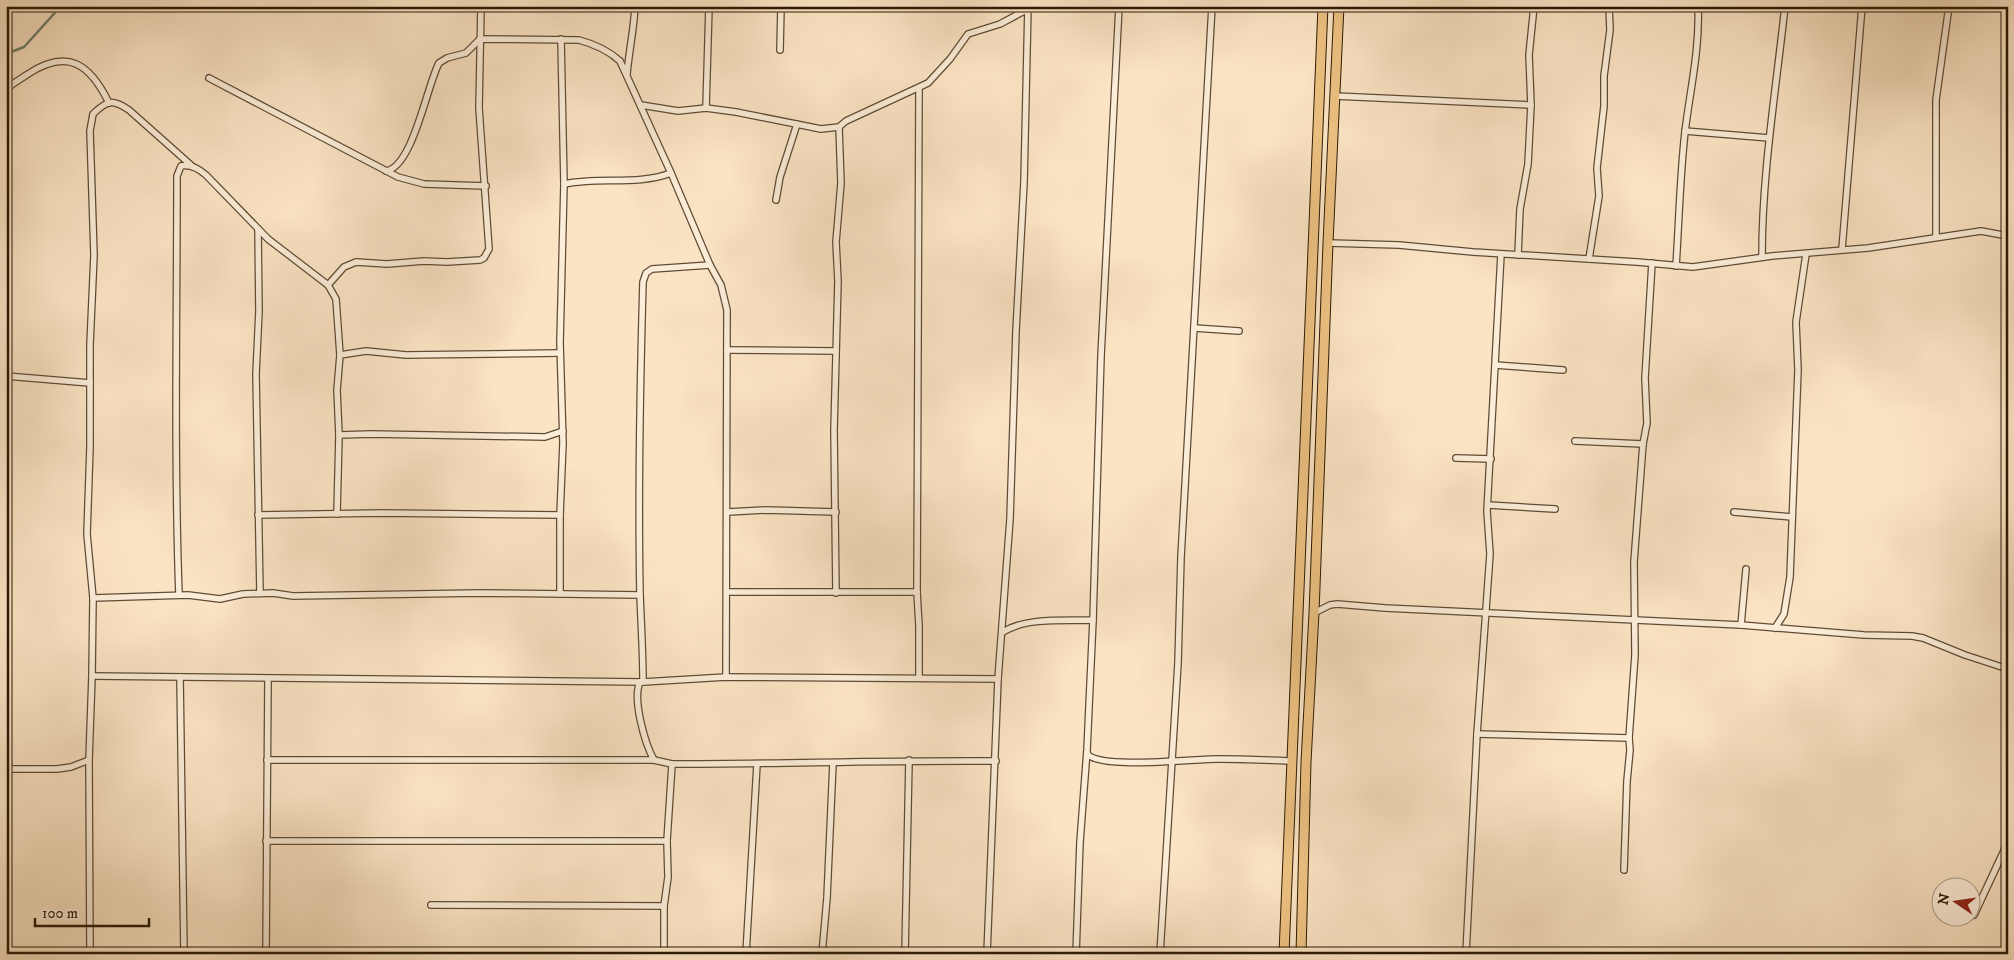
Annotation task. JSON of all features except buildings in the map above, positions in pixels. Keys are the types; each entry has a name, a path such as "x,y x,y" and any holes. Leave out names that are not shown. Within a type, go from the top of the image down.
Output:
{"main road":[{"path":"1284,954 1323,6"},
{"path":"1301,954 1306,762 1314,614 1339,6"},
{"path":"1302,504 1318,505"}],"street":[{"path":"328,285 344,267 356,262 387,264 480,260 484,258 489,249 480,108 482,6"},
{"path":"628,74 630,47 634,32 634,6"},
{"path":"706,108 709,6"},
{"path":"780,50 781,6"},
{"path":"1076,954 1080,842 1089,758 1087,750 1101,356 1119,6"},
{"path":"1160,954 1178,663 1181,557 1212,6"},
{"path":"1518,255 1520,209 1528,164 1531,105 1529,55 1534,6"},
{"path":"1588,259 1599,196 1597,168 1604,106 1604,76 1610,30 1609,6"},
{"path":"1676,266 1685,131 1692,74 1698,46 1698,6"},
{"path":"1762,257 1762,224 1769,138 1784,6"},
{"path":"1842,249 1862,6"},
{"path":"1936,237 1936,100 1949,6"},
{"path":"641,105 685,111 706,108 755,115 821,129 839,127 846,120 928,83 940,71 968,34 1000,24 1028,8"},
{"path":"987,954 998,679 1010,519 1010,469 1024,182 1028,8"},
{"path":"386,171 393,169 399,163 414,135 439,63 447,58 466,52 480,39 562,39 589,42 612,54 620,61 628,74 710,265 721,285 727,310 726,478 728,512 726,677"},
{"path":"560,594 563,431 560,352 564,184 562,39"},
{"path":"6,90 36,69 54,61 67,60 81,66 88,72 103,89 110,102"},
{"path":"209,78 409,182 486,186"},
{"path":"919,88 917,592 919,677"},
{"path":"1335,96 1531,105"},
{"path":"90,954 88,760 93,598 87,534 90,345 94,255 91,120 95,112 110,102 117,102 129,110 192,166 206,175 268,239 328,285 336,299 340,354 337,390 339,435 336,514"},
{"path":"776,200 780,177 797,124"},
{"path":"836,593 834,430 838,281 836,242 841,183 839,127"},
{"path":"1685,131 1769,138"},
{"path":"179,595 177,536 177,176 181,166 192,166"},
{"path":"564,184 590,180 645,180 671,173"},
{"path":"258,229 259,311 256,374 260,593"},
{"path":"1328,242 1385,244 1693,267 1762,257 1868,248 1981,231 2008,236"},
{"path":"1466,954 1477,734 1490,554 1487,519 1501,254"},
{"path":"1775,628 1784,614 1787,602 1791,560 1798,370 1797,317 1806,254"},
{"path":"1624,870 1629,738 1635,655 1634,562 1643,444 1647,423 1645,378 1652,264"},
{"path":"643,682 640,595 643,282 646,273 652,269 710,265"},
{"path":"1194,328 1239,331"},
{"path":"726,350 836,350"},
{"path":"340,354 366,351 406,354 560,352"},
{"path":"1494,365 1563,370"},
{"path":"6,376 90,383"},
{"path":"339,435 504,435 531,437 551,436 563,431"},
{"path":"1575,442 1643,444"},
{"path":"1456,458 1491,459"},
{"path":"1488,506 1554,509"},
{"path":"728,512 766,510 836,512"},
{"path":"1734,512 1792,517"},
{"path":"258,515 560,515"},
{"path":"1740,625 1746,569"},
{"path":"727,592 917,592"},
{"path":"93,598 179,595 220,599 260,593 302,596 480,593 640,595"},
{"path":"1314,614 1330,605 1337,604 1740,625 1864,635 1912,636 1923,638 1965,655 2008,669"},
{"path":"1003,632 1012,626 1025,623 1093,620"},
{"path":"92,676 643,682 726,677 998,679"},
{"path":"180,677 184,954"},
{"path":"266,954 268,679"},
{"path":"643,682 640,682 638,686 638,713 654,760"},
{"path":"6,728 8,769 57,769 71,767 88,760"},
{"path":"1477,734 1629,738"},
{"path":"1089,758 1131,762 1218,759 1292,761"},
{"path":"267,760 654,760 672,764 833,763 909,760 996,761"},
{"path":"905,954 909,760"},
{"path":"822,954 827,898 833,763"},
{"path":"664,954 664,906 668,877 667,841 672,764"},
{"path":"746,954 757,764"},
{"path":"266,841 667,841"},
{"path":"1982,898 2008,842"},
{"path":"431,905 664,906"}],"waterway":[{"path":"6,54 24,47 61,6"}]}
